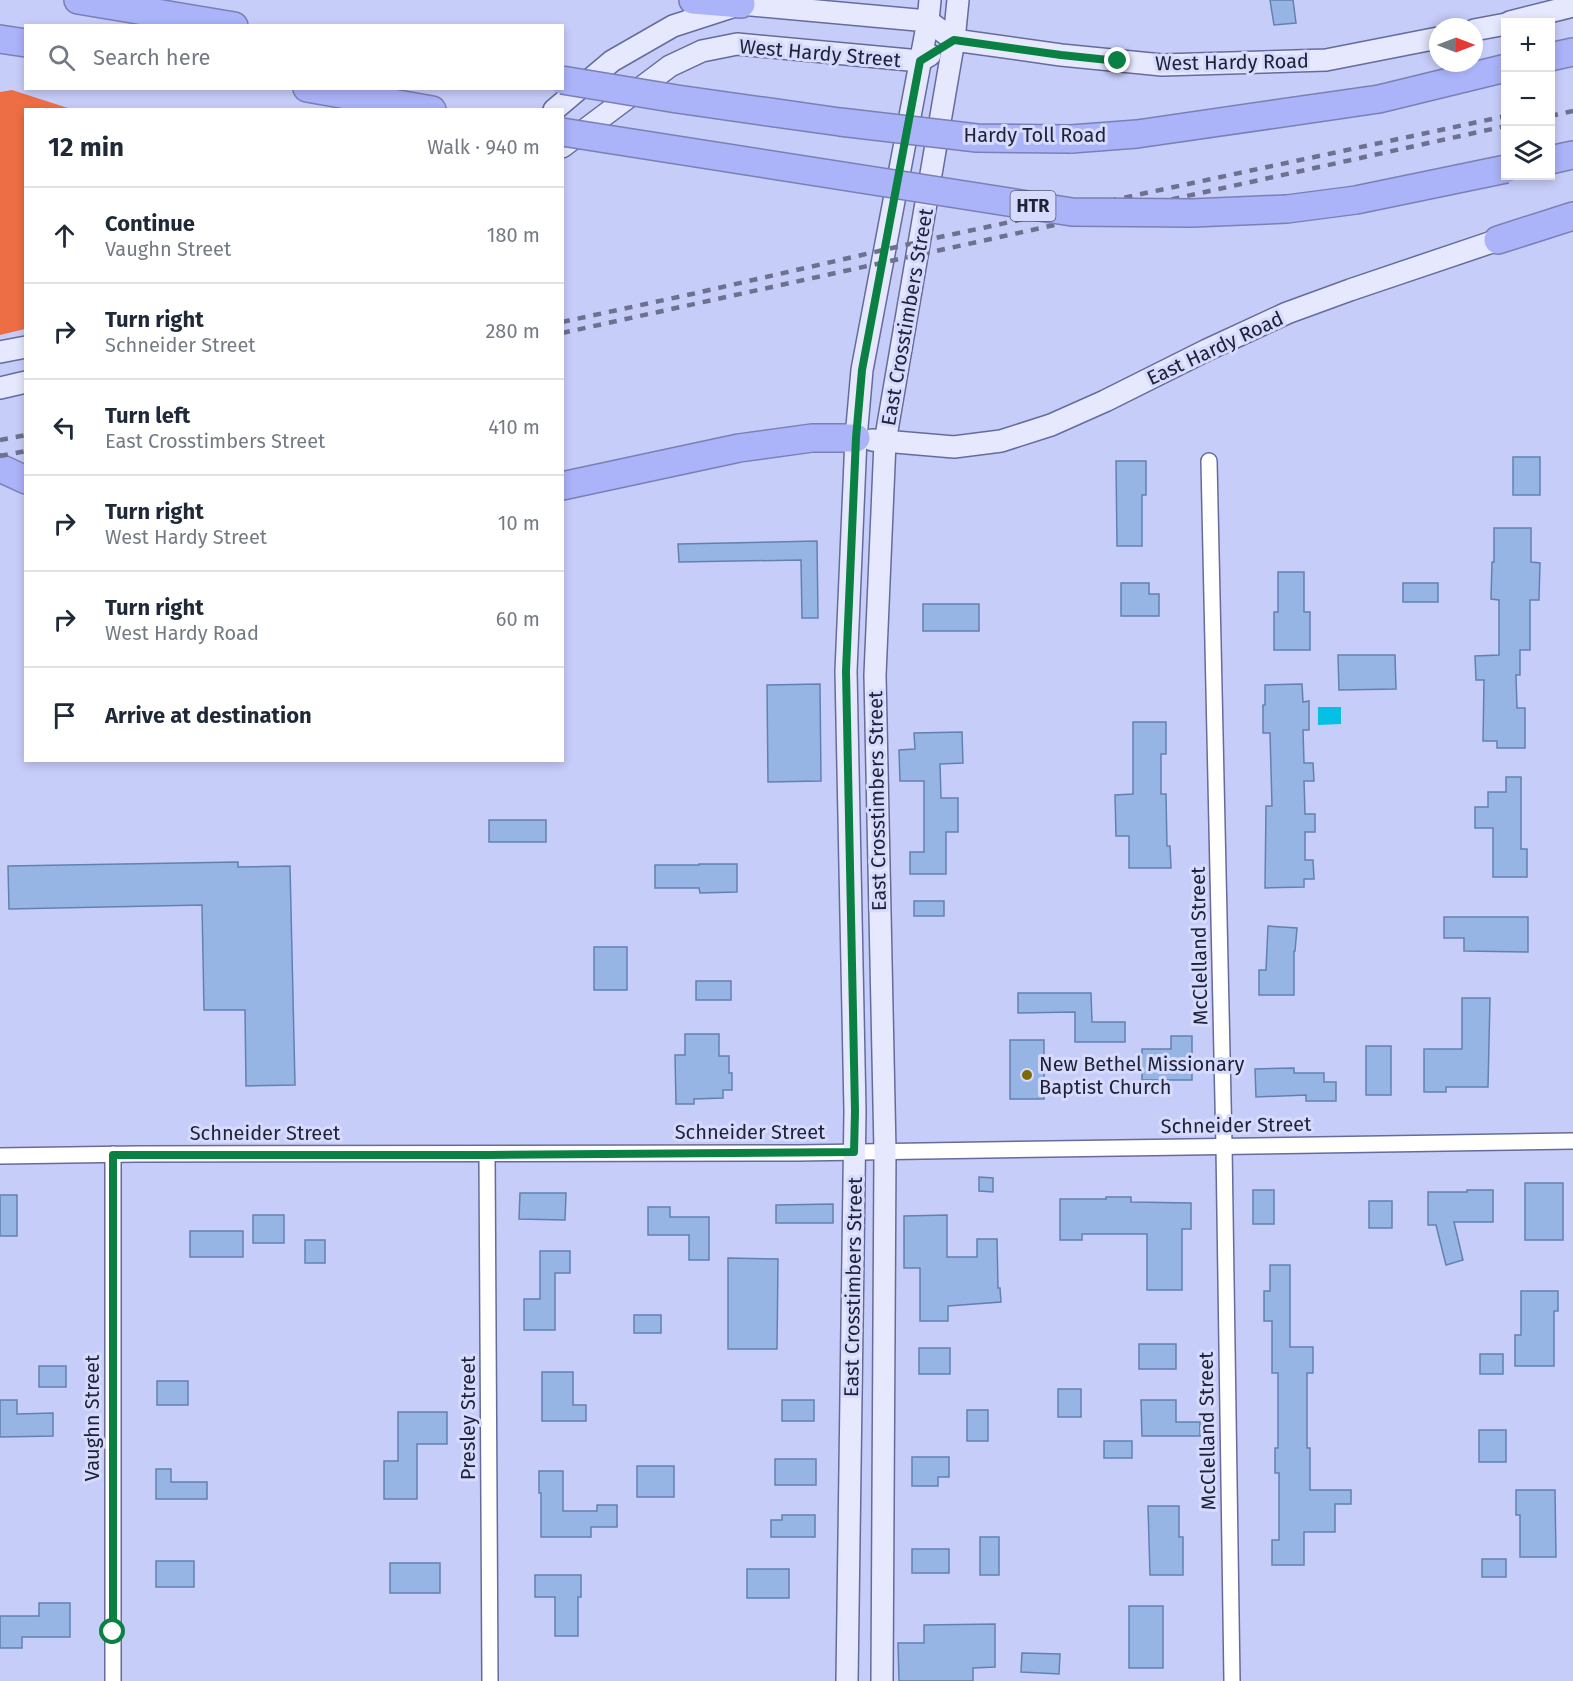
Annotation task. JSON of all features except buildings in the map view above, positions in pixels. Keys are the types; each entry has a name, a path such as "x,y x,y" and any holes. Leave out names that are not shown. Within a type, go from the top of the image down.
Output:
{"highway":[{"path":"78,0 222,24"},
{"path":"693,0 741,4"},
{"path":"0,39 24,43"},
{"path":"1555,56 1573,52"},
{"name":"Hardy Toll Road","path":"564,80 840,122 977,138 1071,139 1137,134 1379,99 1501,69"},
{"path":"319,90 421,108"},
{"name":"HTR","path":"564,132 1072,212 1192,213 1287,209 1356,200 1501,170"},
{"path":"1555,159 1573,155"},
{"path":"1498,240 1573,216"},
{"path":"564,486 739,448 812,438 856,438"},
{"path":"0,468 24,480"}],"main road":[{"name":"East Crosstimbers Street","path":"882,1681 885,1151 875,675 885,442 954,40 958,0"},
{"name":"West Hardy Street","path":"556,108 612,61 673,26 741,4 929,10"},
{"path":"1526,18 1573,6"},
{"name":"East Crosstimbers Street","path":"848,1681 855,1100 846,671 856,438 862,370 929,10"},
{"path":"929,10 954,40"},
{"path":"1483,28 1501,25"},
{"name":"West Hardy Street","path":"564,146 670,66 702,51 737,44 920,61 954,40"},
{"name":"West Hardy Road","path":"954,40 1061,55 1162,65 1326,60 1429,40"},
{"name":"East Hardy Road","path":"856,438 954,447 1000,441 1021,435 1051,425 1105,401 1287,313 1498,240 1573,222"},
{"path":"0,352 24,347"},
{"path":"0,388 24,382"},
{"path":"846,671 875,675"},
{"path":"850,837 878,834"},
{"path":"852,1369 884,1371"}],"street":[{"name":"McClelland Street","path":"1209,461 1224,1146 1232,1681"},
{"name":"Schneider Street","path":"0,1156 854,1152 1573,1141"},
{"name":"Vaughn Street","path":"113,1155 113,1681"},
{"name":"Presley Street","path":"488,1155 490,1681"}],"shaded area":[{"path":"12,90 68,108 24,108 24,329 0,335 0,92"}],"water":[{"path":"1318,707 1341,707 1341,724 1318,725"}],"railway":[{"path":"1555,115 1573,111"},
{"path":"564,322 940,237 1501,117"},
{"path":"564,333 1501,127"},
{"path":"0,440 24,435"},
{"path":"0,456 24,451"}],"place":[{"name":"New Bethel Missionary Baptist Church","path":"1027,1075"}],"route":[{"path":"113,1632 113,1155 854,1152 846,671 856,438 862,370 920,61 954,40 1118,61"}]}
